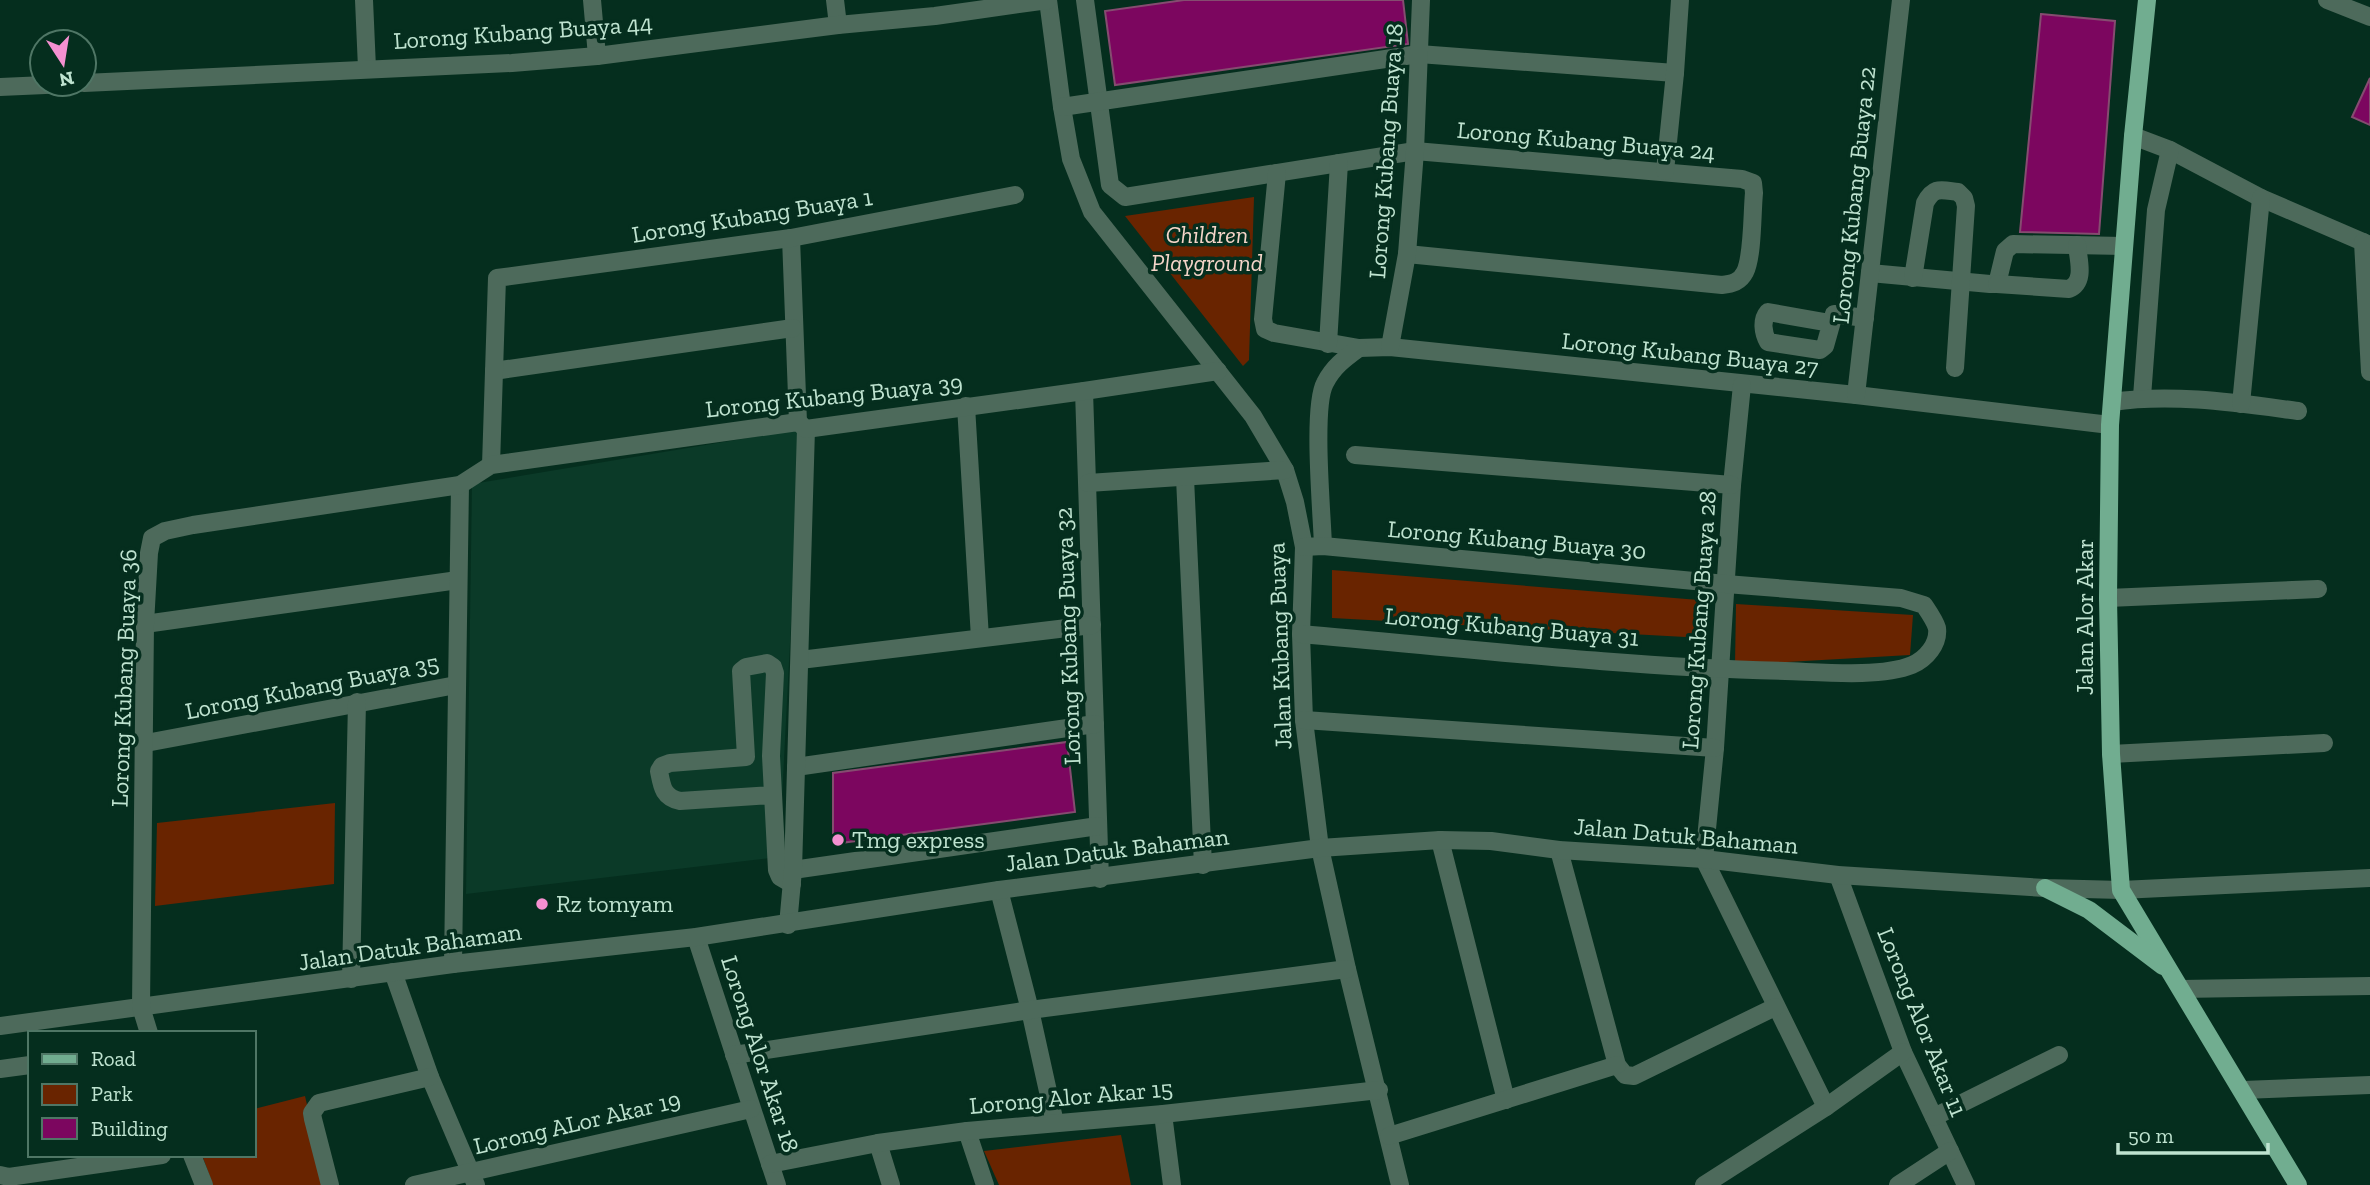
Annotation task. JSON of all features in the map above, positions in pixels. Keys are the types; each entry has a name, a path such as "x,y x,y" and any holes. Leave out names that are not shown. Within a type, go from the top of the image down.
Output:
{"main road":[{"name":"Jalan Alor Akar","path":"2147,0 2133,136 2110,425 2108,598 2111,754 2121,890 2298,1185"},
{"path":"2045,888 2089,910 2171,973"}],"street":[{"path":"364,0 368,68"},
{"path":"592,0 597,56"},
{"path":"835,0 838,25"},
{"name":"Lorong Kubang Buaya 44","path":"98,82 512,63 597,56 838,25 934,8 1048,0"},
{"name":"Jalan Kubang Buaya","path":"1048,0 1071,159 1092,212 1253,416 1285,470 1295,502 1304,547 1301,634 1304,720 1320,848 1401,1185"},
{"path":"1085,0 1098,102"},
{"name":"Lorong Kubang Buaya 18","path":"1390,347 1407,254 1415,151 1421,0"},
{"path":"1665,171 1680,0"},
{"name":"Lorong Kubang Buaya 22","path":"1856,396 1901,0"},
{"path":"2326,0 2370,17"},
{"path":"1062,107 1419,54 1675,73"},
{"path":"0,87 28,86"},
{"name":"Lorong Kubang Buaya 24","path":"1098,102 1110,185 1125,197 1415,151 1742,178 1753,183 1747,264 1739,280 1731,285 1407,254"},
{"path":"2133,136 2171,150 2261,198 2367,244 2370,372"},
{"path":"2142,397 2156,210 2162,175 2171,150"},
{"path":"1328,344 1339,163"},
{"name":"Lorong Kubang Buaya 27","path":"1277,173 1263,319 1265,329 1274,333 1359,348 1390,347 2110,425"},
{"path":"1913,278 1925,203 1930,193 1937,190 1958,192 1964,198 1966,206 1955,368"},
{"name":"Lorong Kubang Buaya 1","path":"494,371 497,278 791,238 1015,195"},
{"path":"2241,404 2261,198"},
{"path":"2128,203 2156,210"},
{"path":"788,925 800,660 802,426 793,328 791,238"},
{"path":"1997,284 2005,251 2013,244 2124,246"},
{"path":"1870,273 1985,285 2069,289 2076,286 2080,279 2077,245"},
{"path":"1830,323 1832,316 1838,314 1865,318"},
{"path":"491,466 494,371 793,328"},
{"path":"1324,546 1319,420 1323,386 1337,364 1359,348"},
{"name":"Lorong Kubang Buaya 39","path":"460,485 491,466 1084,391 1218,370"},
{"name":"Lorong Kubang Buaya 28","path":"1704,859 1742,385"},
{"name":"Lorong Kubang Buaya 32","path":"1084,391 1100,878"},
{"path":"2112,402 2142,397 2298,411"},
{"path":"966,406 980,638"},
{"path":"1355,455 1732,485"},
{"path":"1087,483 1285,470"},
{"path":"1185,478 1203,865"},
{"name":"Lorong Kubang Buaya 35","path":"146,743 456,685 460,485"},
{"name":"Lorong Kubang Buaya 36","path":"148,1031 141,1007 146,743 145,624 152,538 165,531 460,485"},
{"name":"Lorong Kubang Buaya 30","path":"1304,547 1324,546 1901,598 1924,605 1937,627 1936,642 1929,654 1914,664 1898,669 1853,672 1719,669"},
{"path":"145,624 458,580"},
{"path":"2108,598 2318,589"},
{"path":"800,660 1092,625"},
{"name":"Lorong Kubang Buaya 31","path":"1301,634 1719,669"},
{"path":"746,757 741,671 746,667 767,663 773,667 775,673 771,756 777,870 780,877 1098,826"},
{"path":"453,964 456,685"},
{"path":"351,979 357,702"},
{"path":"1304,720 1715,748"},
{"path":"796,767 1095,724"},
{"path":"2111,754 2324,743"},
{"path":"771,756 670,763 662,766 659,771 663,792 671,799 680,801 772,795"},
{"path":"1440,839 1506,1100"},
{"name":"Jalan Datuk Bahaman","path":"0,1027 453,964 788,925 999,890 1320,848 1440,839 1704,859 1838,875 2045,888 2121,890 2370,878"},
{"path":"1559,850 1621,1070"},
{"path":"1704,859 1826,1107"},
{"name":"Lorong Alor Akar 11","path":"1838,875 1903,1052 1966,1185"},
{"path":"999,890 1055,1123"},
{"name":"Lorong Alor Akar 18","path":"696,937 777,1185"},
{"path":"734,1055 1030,1010 1347,969"},
{"path":"393,972 430,1077 473,1179"},
{"path":"2181,989 2370,986"},
{"path":"1389,1136 1506,1100 1621,1070 1634,1076 1775,1007"},
{"path":"1704,1185 1826,1107 1903,1052"},
{"path":"1934,1117 2059,1055"},
{"path":"0,1069 28,1065"},
{"path":"330,1185 313,1119 313,1113 319,1103 430,1077"},
{"path":"2243,1090 2370,1084"},
{"name":"Lorong Alor Akar 15","path":"770,1164 878,1143 967,1131 1163,1114 1379,1090"},
{"name":"Lorong ALor Akar 19","path":"414,1185 473,1179 751,1109"},
{"path":"1163,1114 1172,1185"},
{"path":"967,1131 985,1185"},
{"path":"878,1143 891,1185"},
{"path":"1898,1185 1950,1151"},
{"path":"0,1175 9,1177 148,1157"},
{"path":"193,1157 204,1185"}],"shaded area":[{"path":"801,429 779,857 466,894 472,484"}],"green space":[{"name":"Children Playground","path":"1254,197 1249,360 1243,366 1125,216"},
{"path":"1332,570 1711,601 1704,638 1332,618"},
{"path":"1736,604 1913,615 1910,655 1735,665"},
{"path":"335,803 334,884 155,906 157,823"},
{"path":"305,1096 325,1185 213,1185 203,1157 256,1157 256,1108"},
{"path":"1121,1135 1131,1185 999,1185 984,1151"}],"building":[{"path":"1184,0 1403,0 1408,44 1115,85 1105,11"},
{"path":"2041,14 2115,21 2099,234 2020,232"},
{"path":"2370,78 2370,125 2352,117"},
{"path":"1067,742 1075,812 833,844 833,773"}],"place":[{"name":"Tmg express","path":"838,840"},
{"name":"Rz tomyam","path":"542,904"}]}
